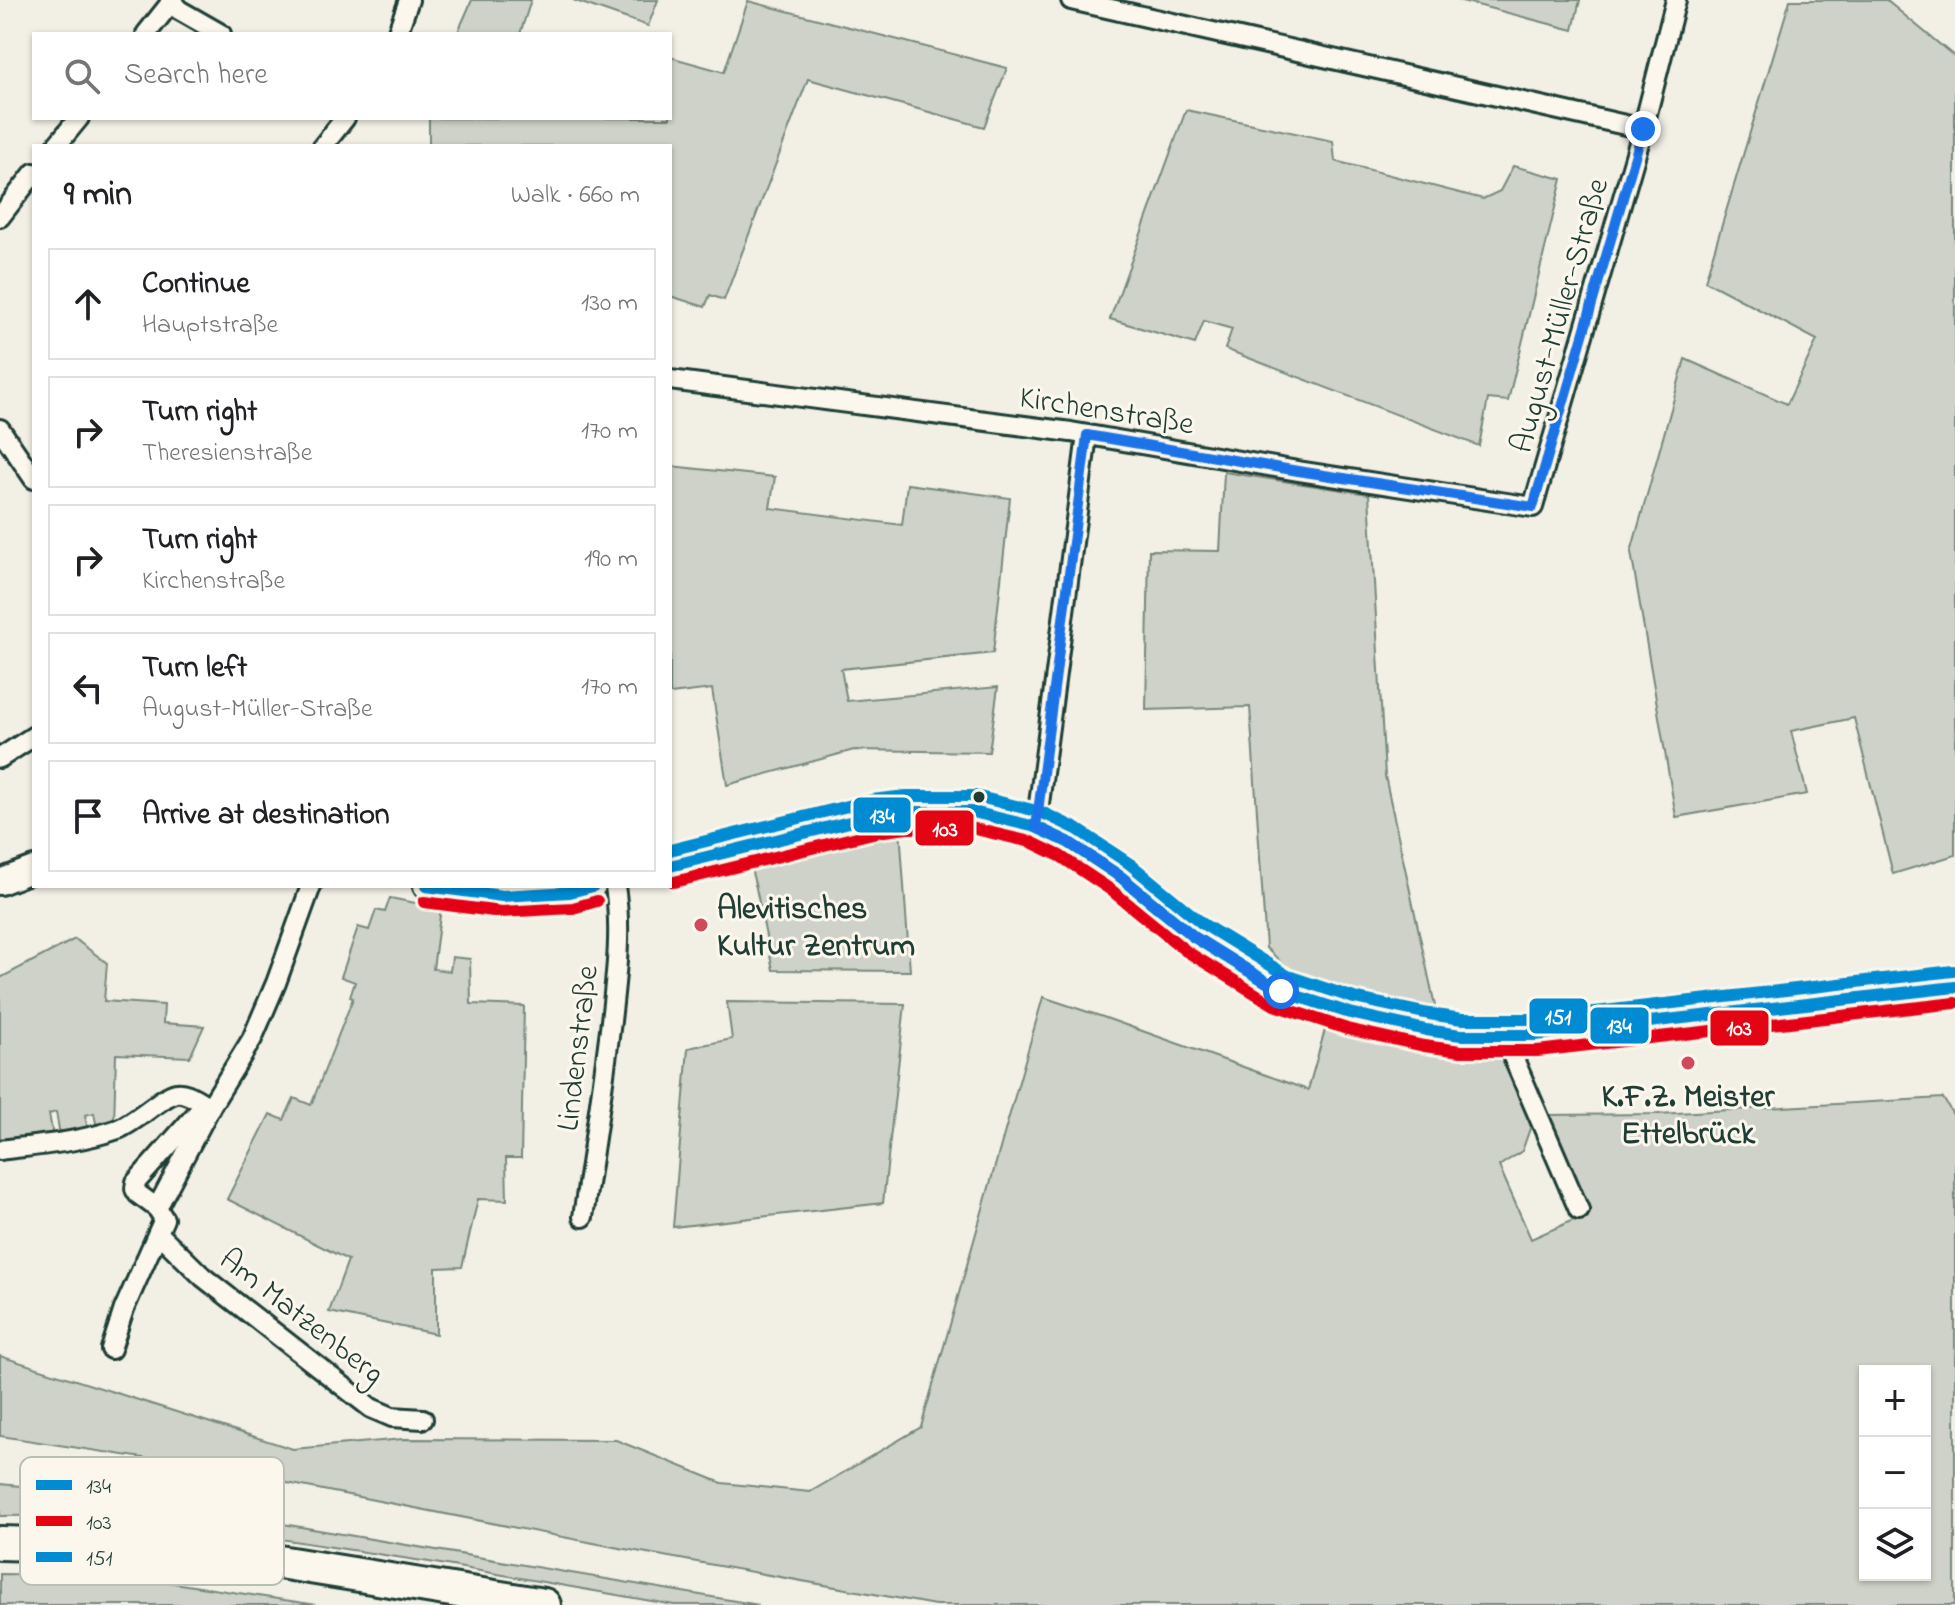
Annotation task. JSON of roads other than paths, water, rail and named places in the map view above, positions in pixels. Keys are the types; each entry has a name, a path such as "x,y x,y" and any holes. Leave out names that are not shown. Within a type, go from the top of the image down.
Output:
{"highway":[{"path":"0,1543 20,1544"},
{"path":"284,1563 544,1605"},
{"path":"284,1584 416,1605"}],"main road":[{"path":"672,866 874,816 906,812 973,812 1014,820 1068,842 1121,877 1194,937 1281,991 1391,1024 1461,1035 1570,1032 1955,987"},
{"path":"0,882 32,870"},
{"path":"441,888 502,896 570,892 585,888"}],"street":[{"path":"147,32 171,0 179,10 218,32"},
{"path":"398,32 409,0"},
{"path":"1071,0 1643,129"},
{"name":"August-Müller-Straße","path":"1533,507 1643,129 1676,0"},
{"path":"58,144 77,120"},
{"path":"325,144 343,120"},
{"path":"0,217 32,176"},
{"name":"Kirchenstraße","path":"672,380 1087,435 1533,507"},
{"path":"0,429 32,476"},
{"path":"1036,827 1087,435"},
{"path":"0,758 32,737"},
{"path":"157,1208 208,1104 252,1039 310,888"},
{"name":"Lindenstraße","path":"583,1217 604,1079 618,954 615,888"},
{"path":"1504,1036 1579,1210"},
{"path":"0,1150 83,1138 117,1129 136,1120 174,1093 182,1093 208,1104"},
{"path":"111,1349 124,1309 164,1219 157,1208 138,1194 136,1182 208,1104"},
{"name":"Am Matzenberg","path":"158,1233 203,1277 371,1408 392,1417 423,1419"}],"place":[{"name":"Alevitisches Kultur Zentrum","path":"701,925"},
{"name":"K.F.Z. Meister Ettelbrück","path":"1688,1063"}]}
